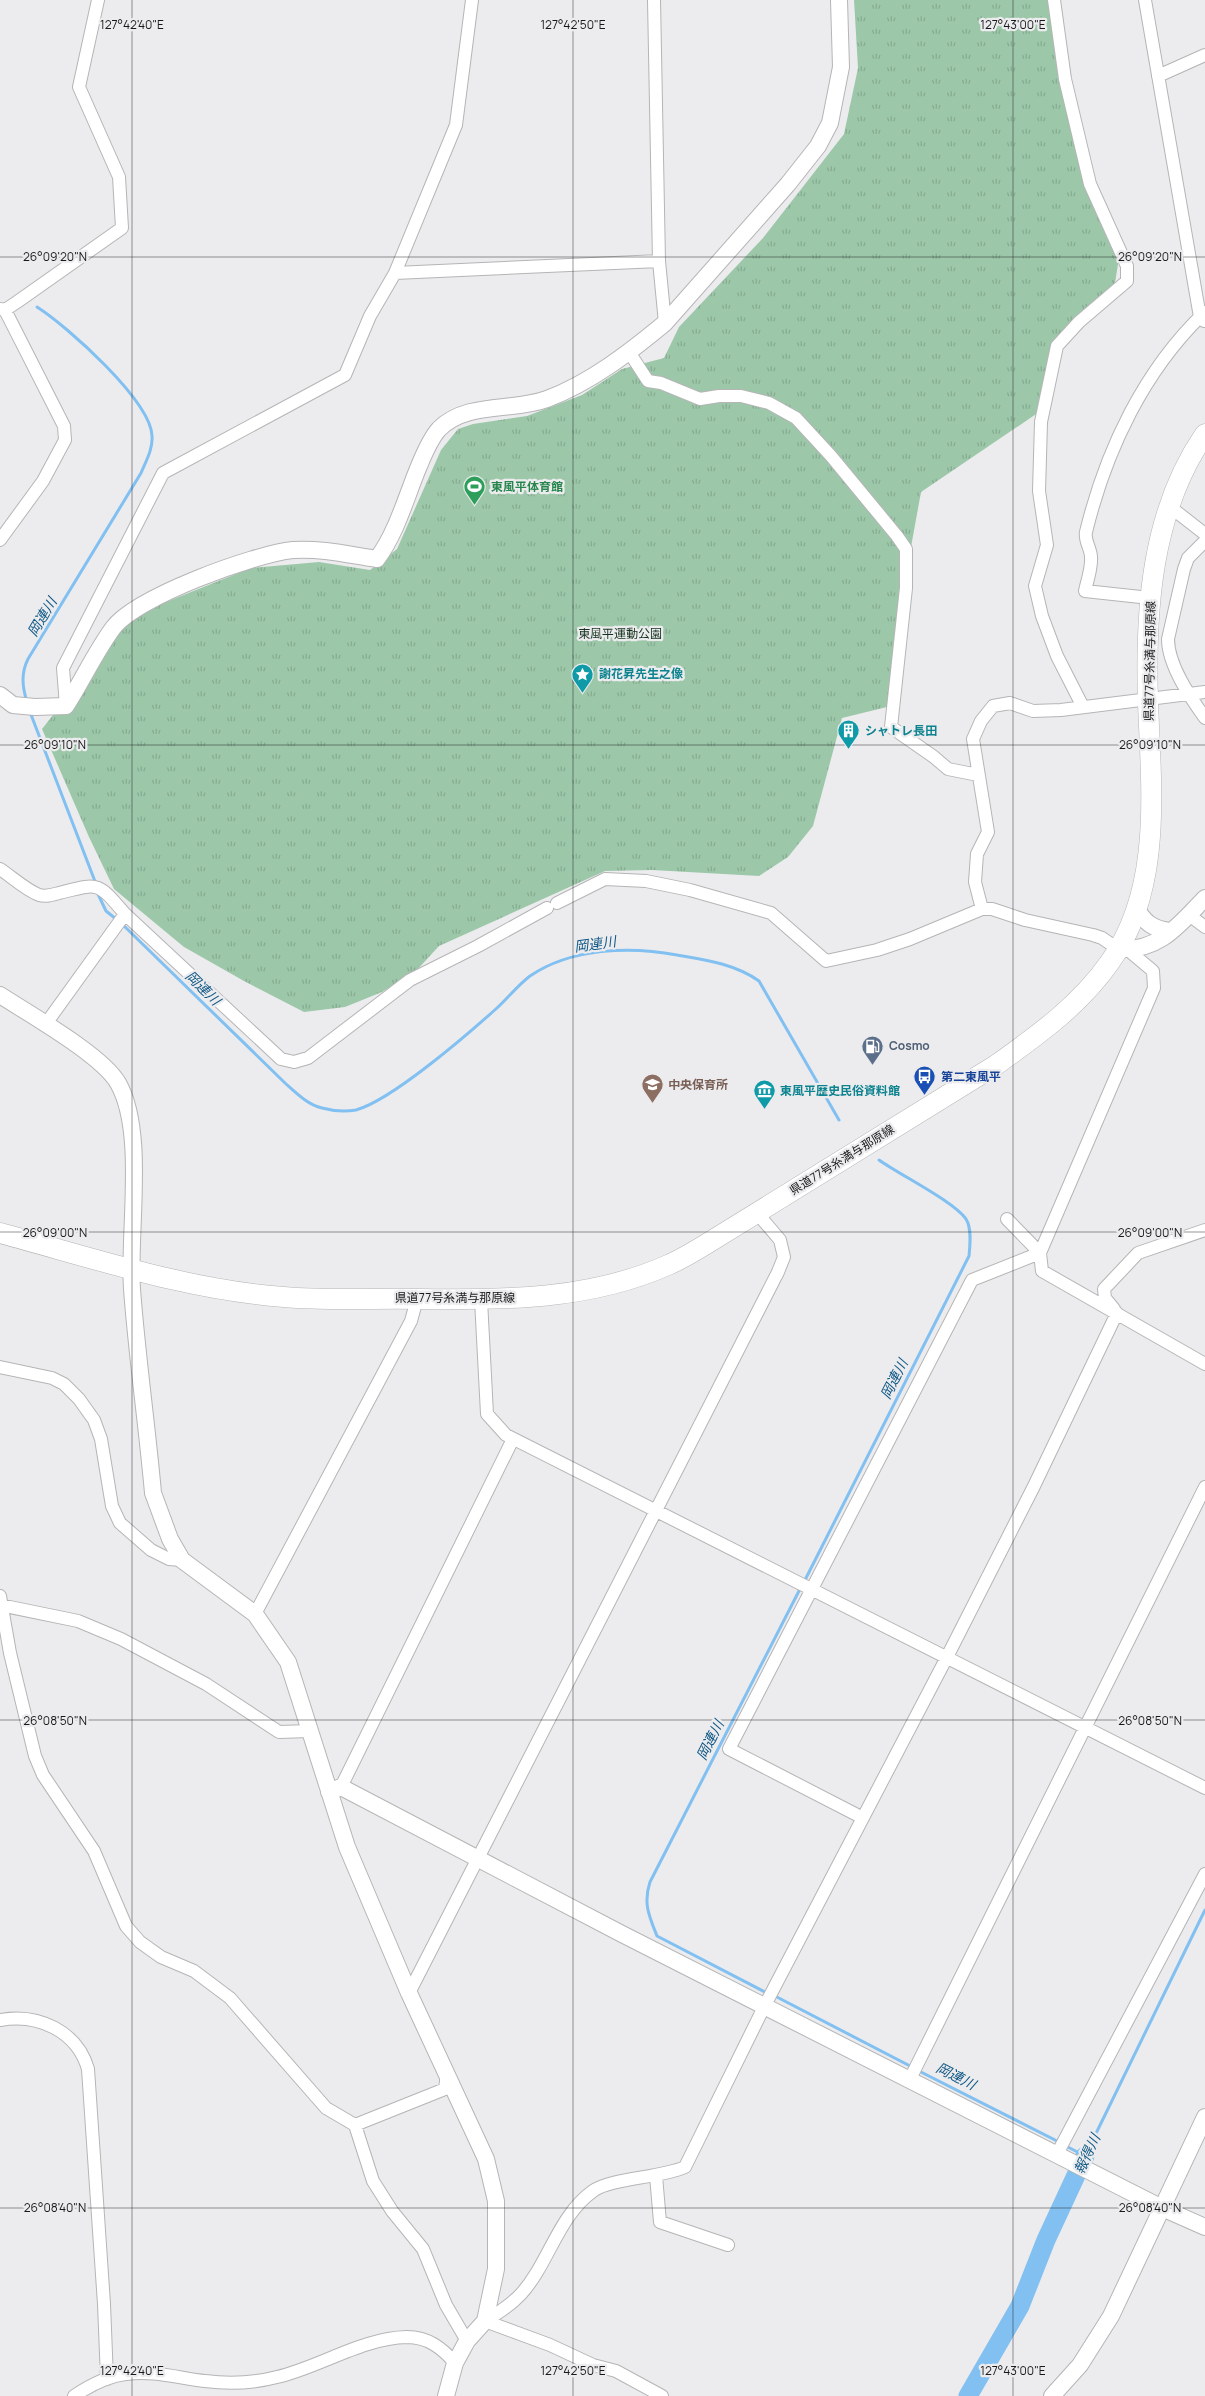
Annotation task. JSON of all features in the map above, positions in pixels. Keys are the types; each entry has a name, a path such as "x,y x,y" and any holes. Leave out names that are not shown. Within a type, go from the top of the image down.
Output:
{"main road":[{"name":"県道77号糸満与那原線","path":"0,1233 194,1284 284,1297 481,1300 542,1297 578,1292 626,1281 669,1265 757,1213 996,1065 1036,1037 1072,1007 1123,949 1146,869 1151,829 1148,701 1150,598 1159,542 1169,506 1188,461 1205,434"}],"street":[{"path":"0,540 43,481 65,440 64,426 2,310 122,228 119,177 79,87 98,0"},
{"path":"66,706 63,668 163,473 345,375 370,316 395,274 456,125 472,0"},
{"path":"654,0 659,261 665,323"},
{"path":"66,706 113,627 128,612 155,598 240,562 272,553 296,550 318,551 377,559 388,544 426,449 437,431 449,420 465,412 522,406 568,391 629,352 665,323 788,184 818,146 830,123 841,67 839,0"},
{"path":"1054,0 1065,79 1090,184 1126,266 1126,281 1079,322 1057,346 1041,422 1039,491 1047,545 1035,586 1042,616 1057,656 1082,706"},
{"path":"1145,0 1203,317 1157,366 1130,411 1106,472 1085,534 1092,558 1085,591 1150,598"},
{"path":"1158,76 1205,55"},
{"path":"395,274 659,261"},
{"path":"629,352 648,381 661,383 700,399 719,396 741,396 769,402 796,418 831,456 906,549 906,588 891,727 948,769 978,775"},
{"path":"1169,506 1205,534"},
{"path":"1205,541 1188,558 1168,639 1168,649 1188,695 1205,718"},
{"path":"982,909 975,882 977,854 988,832 973,739 981,721 993,706 1010,703 1033,711 1061,710 1082,706 1148,701 1205,692"},
{"path":"0,695 13,705 35,707 66,706"},
{"path":"0,869 38,894 46,896 86,885 107,893 125,914 281,1059 294,1062 308,1058 410,980 605,879 646,882 690,890 771,914 826,960 877,950 910,939 982,909 992,909 1025,920 1102,938 1123,949 1154,970 1154,988 1040,1253 1042,1271 1205,1364"},
{"path":"1123,949 1147,947 1189,915 1205,898"},
{"path":"1136,908 1149,925 1170,931"},
{"path":"45,1025 125,914"},
{"path":"1189,915 1205,927"},
{"path":"0,995 98,1061 117,1082 130,1114 132,1145 132,1269 153,1493 170,1539 182,1560 255,1614 288,1662 310,1731 335,1789 347,1847 409,1993 486,2159 496,2201 496,2269 485,2321"},
{"path":"409,1993 778,1272 784,1257 780,1240 757,1213"},
{"path":"1007,1218 1040,1253"},
{"path":"1117,1313 1106,1298 1104,1289 1138,1254 1205,1230"},
{"path":"863,1818 729,1749 972,1280 1040,1253"},
{"path":"255,1614 411,1320 417,1299"},
{"path":"481,1300 487,1414 496,1426 513,1439 1205,1788"},
{"path":"446,2396 455,2363 467,2341 485,2321 506,2308 522,2293 574,2210 595,2190 656,2176 685,2167 764,2007 1034,1486 1117,1313"},
{"path":"0,1367 52,1378 64,1384 79,1399 94,1420 101,1439 112,1506 120,1523 151,1550 170,1559 182,1560"},
{"path":"335,1789 513,1439"},
{"path":"910,2079 1205,1487"},
{"path":"310,1731 279,1732 206,1684 121,1639 78,1621 1,1602 10,1653 35,1756 43,1775 94,1851 126,1926 140,1942 161,1957 194,1971 230,1998 326,2108 355,2125 373,2182 392,2211 423,2250 446,2305 467,2341"},
{"path":"335,1789 477,1859 764,2007 910,2079 1162,2208 1205,2227"},
{"path":"1061,2156 1205,1874"},
{"path":"0,2020 38,2021 70,2036 84,2055 88,2069 99,2217 106,2379"},
{"path":"355,2125 445,2089 447,2072"},
{"path":"1052,2396 1080,2365 1111,2316 1205,2117"},
{"path":"656,2176 660,2222 728,2244"},
{"path":"485,2321 550,2345 593,2365 616,2371 662,2396"},
{"path":"74,2396 106,2379 128,2373 151,2373 206,2381 245,2382 277,2377 389,2339 408,2337 423,2339 437,2346 455,2363"}],"green space":[{"name":"東風平運動公園","path":"854,0 1055,0 1067,112 1119,258 1114,289 1053,350 1045,408 921,492 907,569 887,707 842,718 813,826 788,857 759,876 652,870 605,871 439,946 416,971 382,992 345,1007 304,1012 184,947 114,889 42,729 131,616 251,568 319,562 370,570 397,549 441,450 458,429 473,424 527,416 582,395 622,369 664,358 679,327 763,238 844,134 858,68"}],"waterway":[{"name":"岡連川","path":"27,702 23,680 24,669 28,659 141,473 149,455 152,441 148,421 123,385 86,347 37,307"},
{"name":"岡連川","path":"30,712 96,884"},
{"name":"岡連川","path":"97,892 106,911 116,919"},
{"name":"岡連川","path":"121,923 285,1083 307,1101 322,1108 339,1111 356,1110 389,1094 449,1049 497,1008 530,976 546,967 582,955 621,950 659,952 699,959 740,970 759,981 839,1120"},
{"name":"岡連川","path":"804,1582 969,1256 970,1237 966,1219 950,1204 879,1160"},
{"name":"岡連川","path":"767,1993 657,1936 649,1916 647,1896 650,1882 801,1587"},
{"name":"報得川","path":"1064,2145 1085,2156 1205,1910"},
{"name":"岡連川","path":"773,1995 912,2067"},
{"name":"岡連川","path":"917,2070 1059,2142"},
{"name":"報得川","path":"968,2396 1020,2306 1046,2240 1085,2156"}],"place":[{"name":"東風平体育館","path":"475,506"},
{"name":"謝花昇先生之像","path":"583,693"},
{"name":"シャトレ長田","path":"849,750"},
{"name":"Cosmo","path":"873,1065"},
{"name":"第二東風平","path":"925,1096"},
{"name":"中央保育所","path":"652,1104"},
{"name":"東風平歴史民俗資料館","path":"764,1110"}]}
